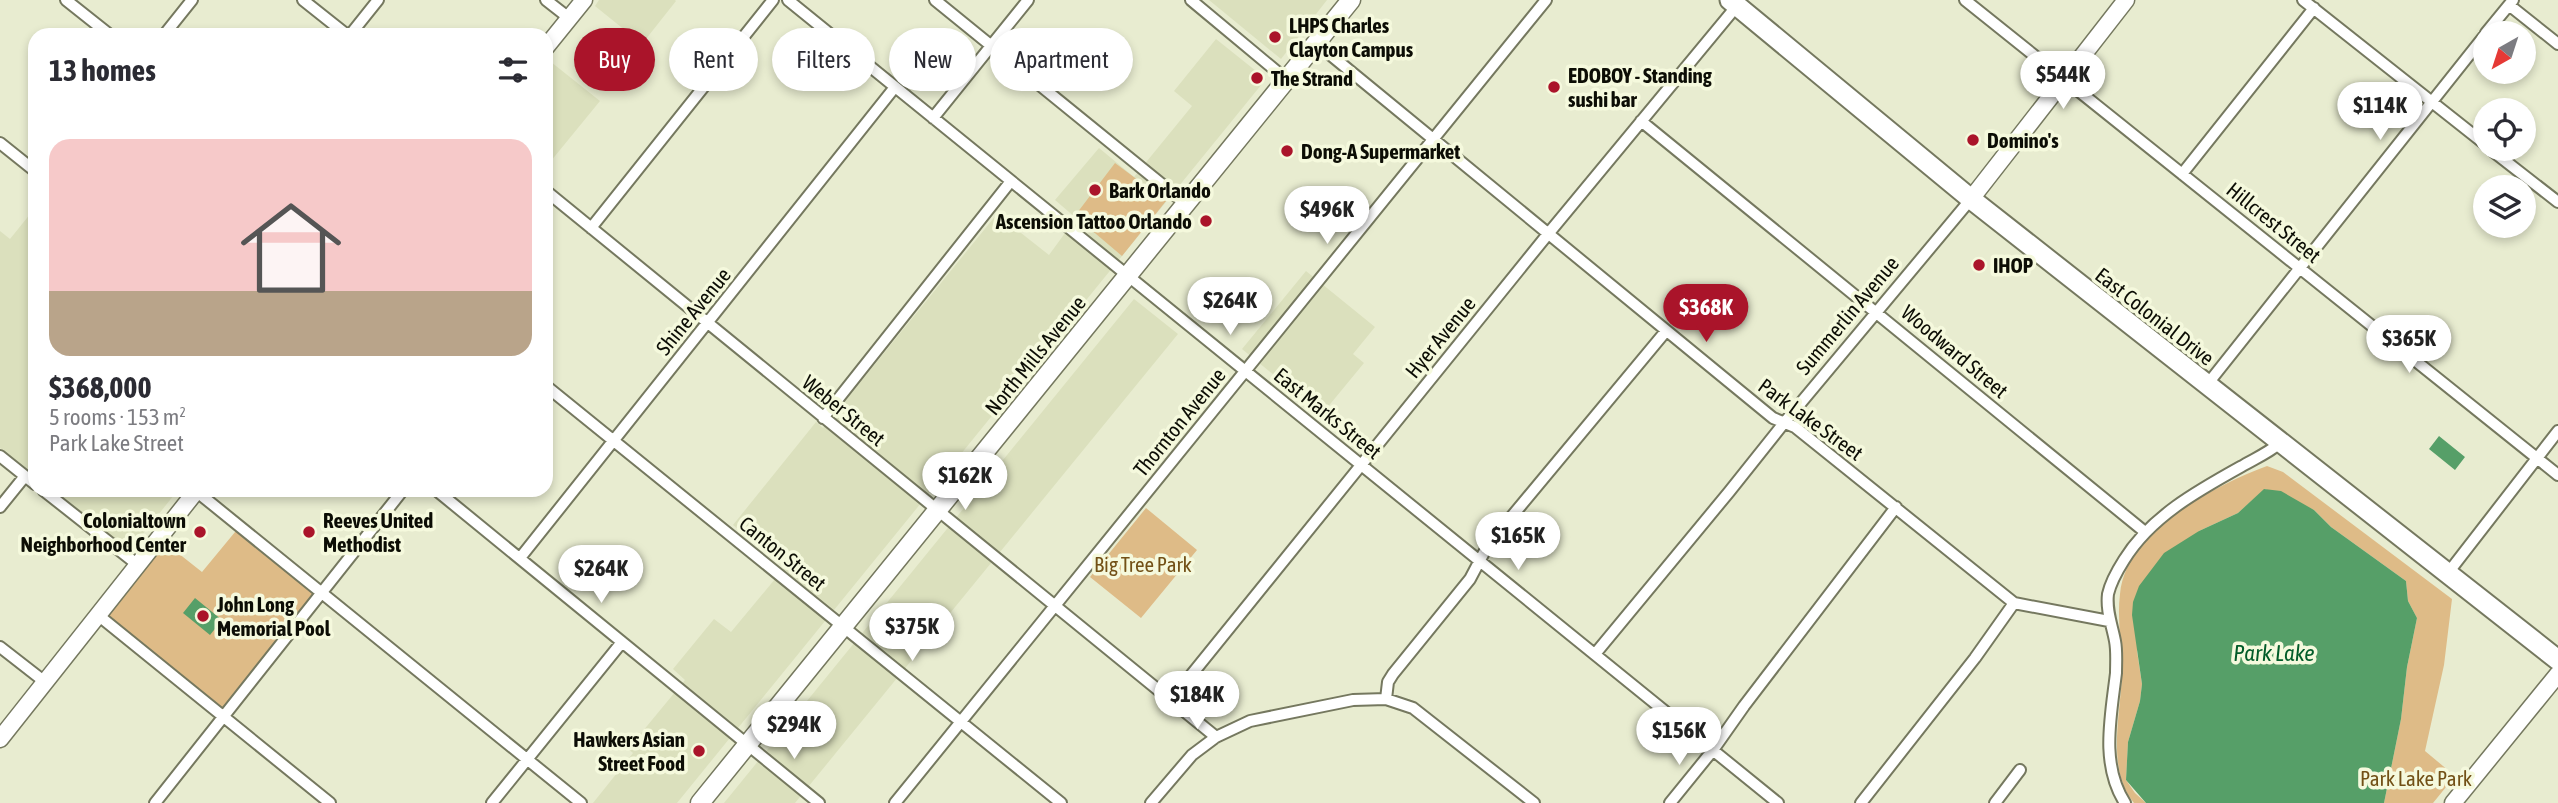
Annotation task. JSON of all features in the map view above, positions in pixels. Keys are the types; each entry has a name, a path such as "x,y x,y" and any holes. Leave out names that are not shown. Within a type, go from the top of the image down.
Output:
{"highway":[{"name":"East Colonial Drive","path":"1736,2 1971,199 2558,660"}],"main road":[{"name":"North Mills Avenue","path":"700,803 1351,0"}],"street":[{"path":"66,0 101,28"},
{"path":"170,28 192,0"},
{"path":"303,0 339,28"},
{"path":"354,28 378,0"},
{"path":"546,0 569,18"},
{"path":"553,38 584,0"},
{"path":"591,228 773,0"},
{"path":"935,0 990,42"},
{"path":"1005,28 1028,0"},
{"path":"1191,0 1287,80"},
{"name":"Thornton Avenue","path":"895,803 1545,0"},
{"name":"Hillcrest Street","path":"1965,0 2558,475"},
{"name":"Summerlin Avenue","path":"1595,654 1971,199 2126,0"},
{"path":"2303,0 2473,135"},
{"name":"East Marks Street","path":"795,2 889,82"},
{"name":"Hyer Avenue","path":"1171,699 1736,2"},
{"path":"2496,21 2511,2 2558,44"},
{"path":"2182,174 2314,8"},
{"name":"Park Lake Street","path":"1316,43 1773,418 1796,427 2014,603 2109,621"},
{"path":"933,118 990,47"},
{"path":"2206,386 2473,50"},
{"name":"Shine Avenue","path":"520,558 892,91"},
{"name":"East Marks Street","path":"900,91 1778,803"},
{"path":"1049,91 1186,204"},
{"name":"Woodward Street","path":"1641,121 2145,532"},
{"path":"0,143 28,165"},
{"path":"2505,161 2558,202"},
{"path":"823,418 1011,181"},
{"name":"Weber Street","path":"553,197 1216,737"},
{"path":"1386,699 1388,682 1470,579 1488,545 1666,331"},
{"name":"Canton Street","path":"553,392 1061,803"},
{"path":"2448,573 2558,431"},
{"path":"2119,800 2113,781 2109,718 2116,671 2108,596 2113,577 2145,532 2186,498 2262,457 2280,443"},
{"path":"0,456 28,478"},
{"path":"0,507 25,476"},
{"path":"52,497 138,565"},
{"path":"0,739 191,497"},
{"path":"206,497 581,803"},
{"path":"155,803 397,497"},
{"path":"445,497 819,803"},
{"path":"1670,803 1896,507"},
{"path":"1861,803 2014,603"},
{"path":"98,615 330,803"},
{"path":"492,803 622,642"},
{"path":"0,647 45,682"},
{"path":"2453,803 2558,674"},
{"path":"1152,803 1192,755 1216,737 1250,721 1353,700 1386,699 1413,708 1534,803"},
{"path":"1995,803 2020,770"}],"shaded area":[{"path":"599,0 676,1 655,28 622,28 595,6"},
{"name":"LHPS Charles Clayton Campus","path":"1209,0 1327,0 1281,59"},
{"path":"1216,39 1266,79 677,803 593,803 633,753 628,749 685,680 673,669 714,619 731,632 785,567 733,525 816,422 823,428 997,214 1049,255 1076,218 1055,200 1099,148 1134,177 1192,106 1174,91"},
{"path":"553,64 574,80 574,91 587,91 600,101 553,158"},
{"path":"28,217 28,470 0,448 0,231 10,239"},
{"path":"1306,271 1375,327 1353,354 1364,363 1322,414 1242,349"},
{"path":"1134,299 1178,334 795,803 724,803"},
{"path":"63,497 172,497 130,550"}],"green space":[{"path":"1115,163 1166,201 1122,256 1076,217"},
{"name":"Park Lake Park","path":"2267,466 2283,472 2452,599 2444,665 2425,751 2455,776 2433,803 2384,803 2417,618 2408,601 2406,581 2331,527 2314,510 2265,489 2238,513 2199,531 2137,651 2142,684 2128,742 2126,780 2146,803 2134,803 2126,791 2118,764 2117,749 2122,677 2119,606 2126,571 2138,550 2176,513 2223,485"},
{"name":"Big Tree Park","path":"1146,508 1197,550 1141,618 1090,577"},
{"path":"240,526 322,592 224,717 98,615 159,538 202,572"}],"water":[{"path":"2439,436 2465,457 2455,470 2429,449"},
{"name":"Park Lake","path":"2264,489 2281,491 2314,510 2331,527 2406,581 2408,601 2417,618 2384,803 2146,803 2126,780 2128,742 2142,684 2132,615 2139,586 2164,553 2199,531 2238,513"},
{"name":"John Long Memorial Pool","path":"195,598 222,620 210,635 183,613"}],"place":[{"name":"LHPS Charles Clayton Campus","path":"1275,37"},
{"name":"The Strand","path":"1257,78"},
{"name":"EDOBOY - Standing sushi bar","path":"1554,87"},
{"name":"Domino's","path":"1973,140"},
{"name":"Dong-A Supermarket","path":"1287,151"},
{"name":"Bark Orlando","path":"1095,190"},
{"name":"Ascension Tattoo Orlando","path":"1206,221"},
{"name":"IHOP","path":"1979,265"},
{"name":"Colonialtown Neighborhood Center","path":"200,532"},
{"name":"Reeves United Methodist","path":"309,532"},
{"name":"John Long Memorial Pool","path":"203,616"},
{"name":"Hawkers Asian Street Food","path":"699,751"}]}
